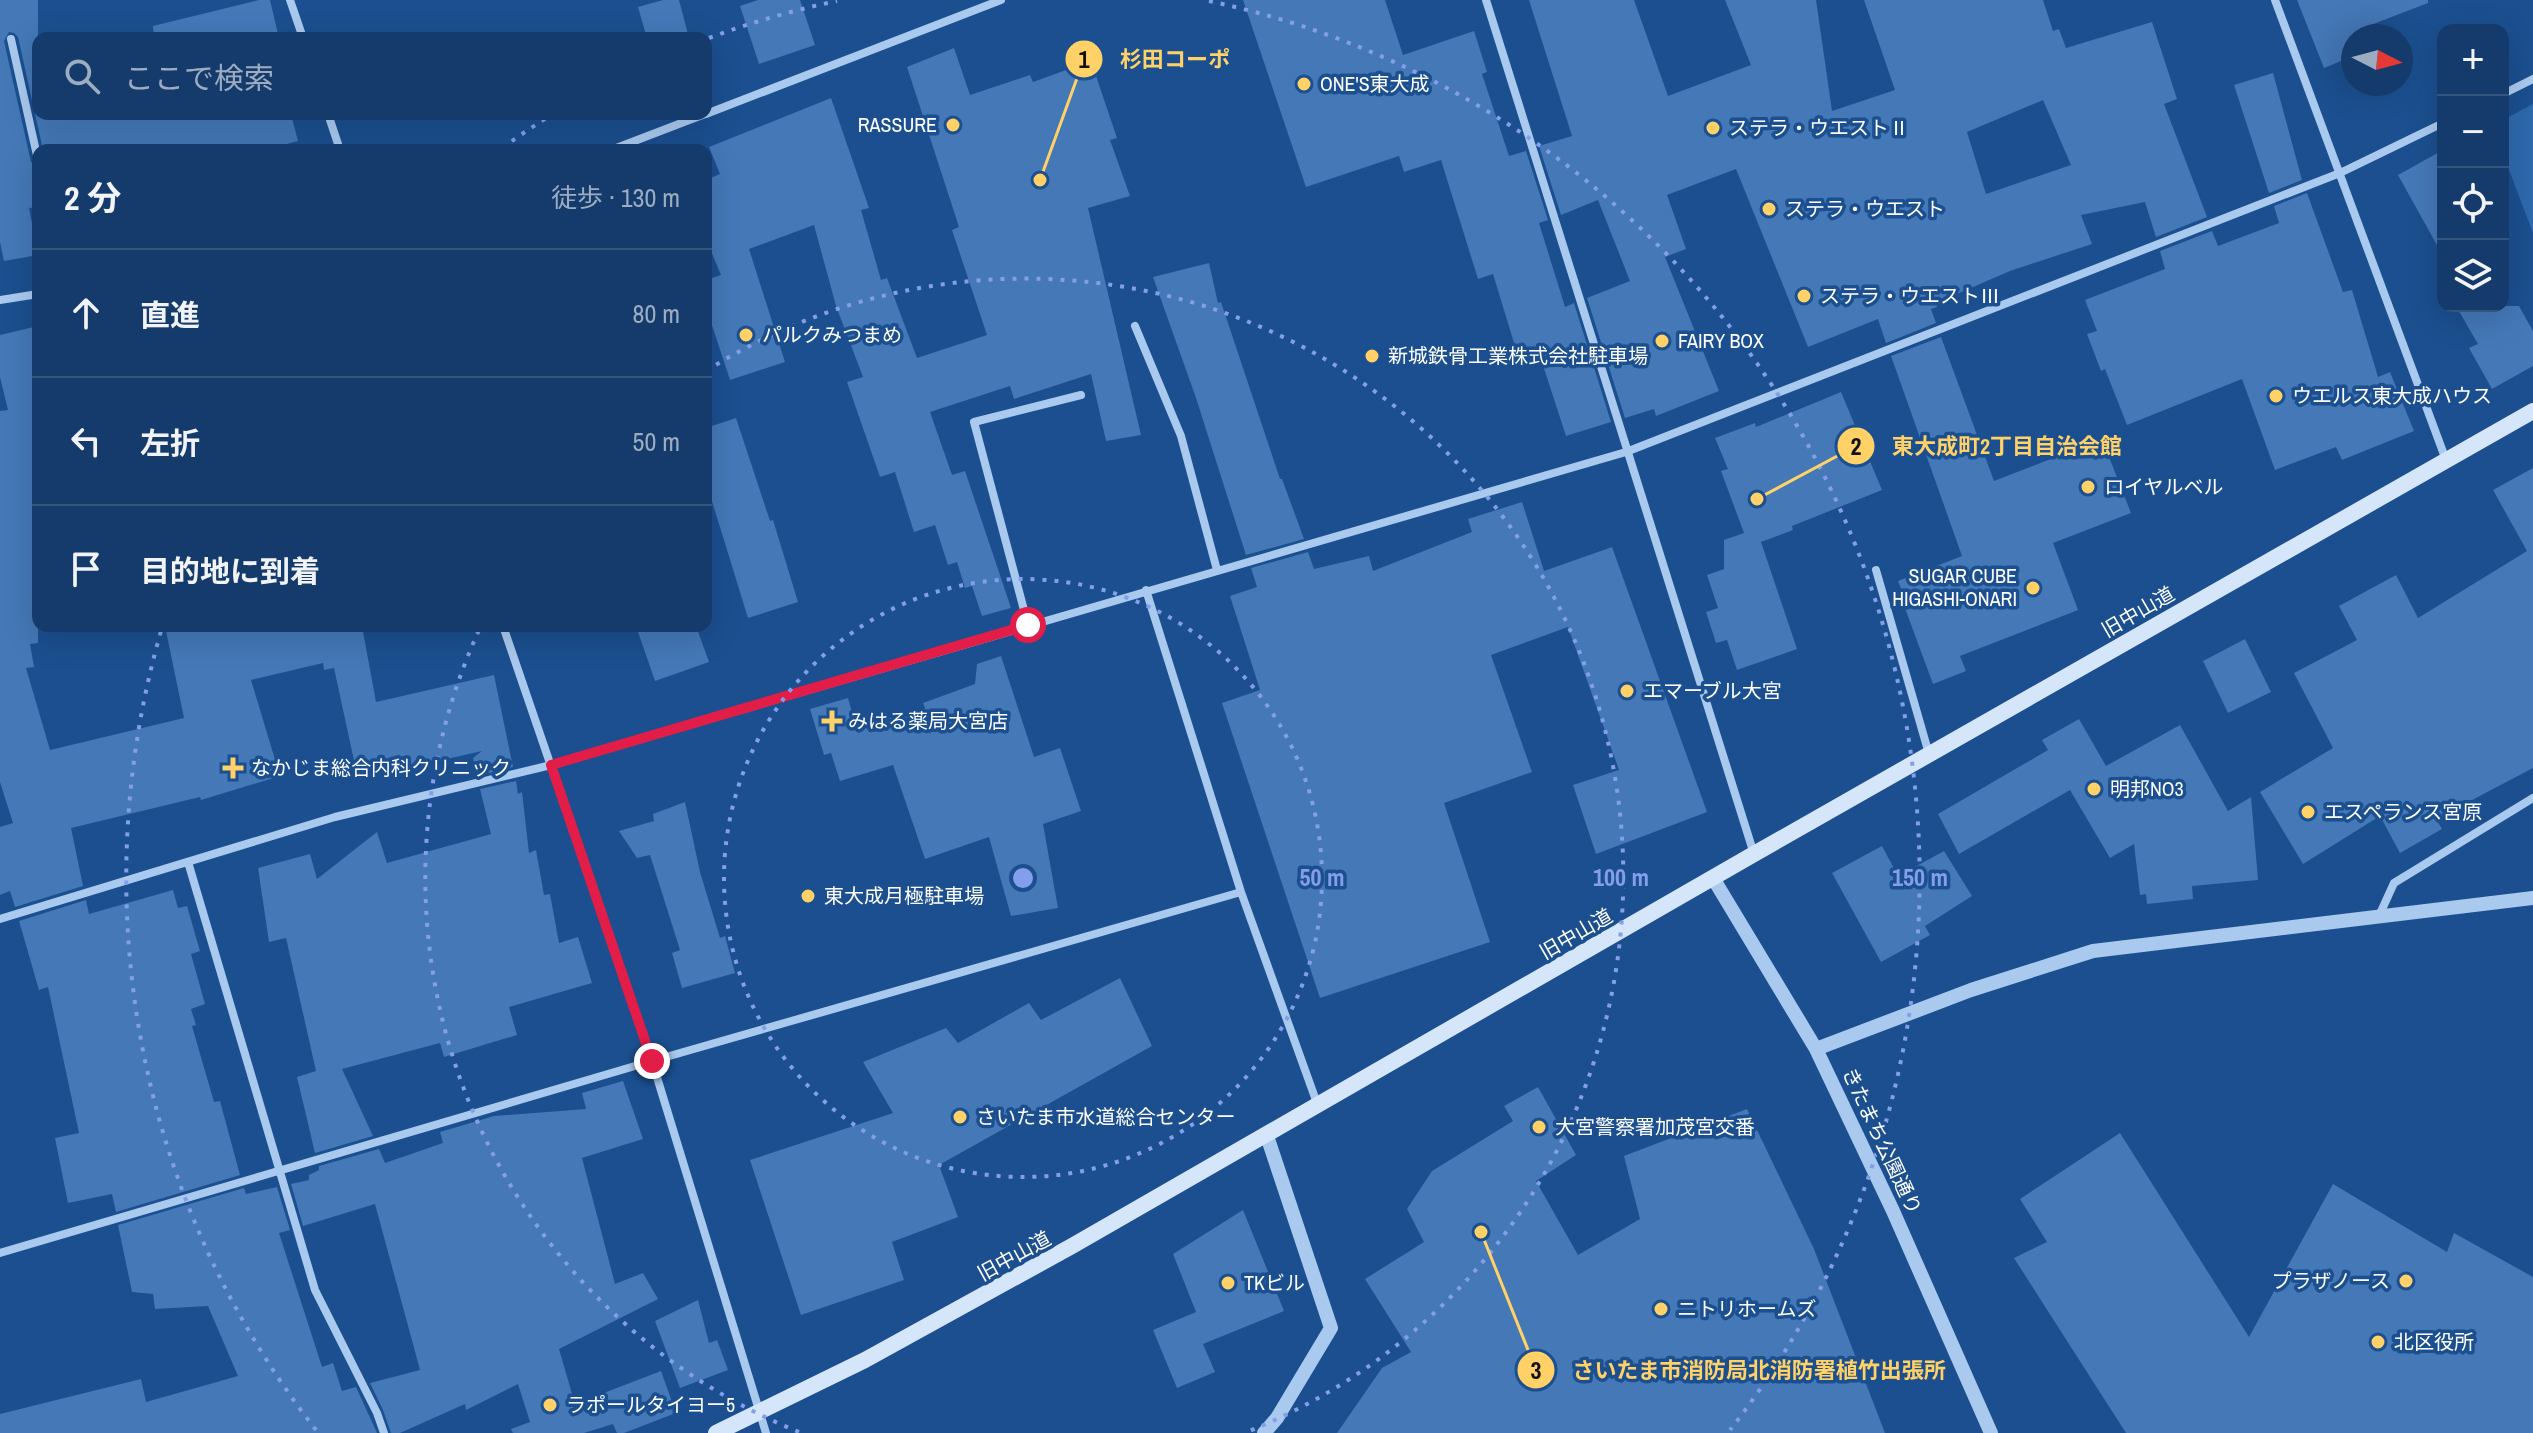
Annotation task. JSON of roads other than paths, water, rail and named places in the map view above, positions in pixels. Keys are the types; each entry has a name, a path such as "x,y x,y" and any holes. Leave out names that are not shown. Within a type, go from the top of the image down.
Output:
{"main road":[{"name":"旧中山道","path":"716,1433 967,1305 2533,411"}],"street":[{"path":"290,0 301,32"},
{"path":"712,112 1001,0"},
{"path":"1486,0 1754,854"},
{"path":"2275,0 2446,460"},
{"path":"11,39 34,144"},
{"path":"2509,91 2533,79"},
{"path":"330,120 338,144"},
{"path":"627,144 690,120"},
{"path":"0,919 335,817 551,765 1626,452 2340,173 2437,126"},
{"path":"0,300 32,295"},
{"path":"1135,326 1181,436 1217,570"},
{"path":"1028,625 974,422 1081,395"},
{"path":"1876,570 1929,754"},
{"path":"1146,590 1241,892 1318,1106"},
{"path":"505,632 652,1061 766,1433"},
{"path":"2378,917 2394,883 2533,798"},
{"path":"188,862 315,1290 384,1433"},
{"name":"きたまち公園通り","path":"1713,878 1816,1049 1893,1211 1991,1433"},
{"path":"0,1253 1241,892"},
{"path":"1816,1049 1971,990 2093,951 2533,898"},
{"path":"1264,1433 1277,1418 1331,1328 1267,1136"}],"place":[{"name":"ONE'S東大成","path":"1304,84"},
{"name":"RASSURE","path":"953,125"},
{"name":"ステラ・ウエストⅡ","path":"1713,128"},
{"name":"杉田コーポ","path":"1040,180"},
{"name":"ステラ・ウエスト","path":"1769,209"},
{"name":"ステラ・ウエストⅢ","path":"1804,296"},
{"name":"パルクみつまめ","path":"746,335"},
{"name":"FAIRY BOX","path":"1662,341"},
{"name":"新城鉄骨工業株式会社駐車場","path":"1372,356"},
{"name":"ウエルス東大成ハウス","path":"2276,396"},
{"name":"ロイヤルベル","path":"2088,487"},
{"name":"東大成町2丁目自治会館","path":"1757,499"},
{"name":"SUGAR CUBE HIGASHI-ONARI","path":"2033,588"},
{"name":"エマーブル大宮","path":"1627,691"},
{"name":"みはる薬局大宮店","path":"832,721"},
{"name":"なかじま総合内科クリニック","path":"233,768"},
{"name":"明邦NO3","path":"2094,789"},
{"name":"エスペランス宮原","path":"2308,812"},
{"name":"東大成月極駐車場","path":"808,896"},
{"name":"さいたま市水道総合センター","path":"960,1117"},
{"name":"大宮警察署加茂宮交番","path":"1539,1127"},
{"name":"さいたま市消防局北消防署植竹出張所","path":"1481,1232"},
{"name":"プラザノース","path":"2406,1281"},
{"name":"TKビル","path":"1228,1283"},
{"name":"ニトリホームズ","path":"1661,1309"},
{"name":"北区役所","path":"2378,1342"},
{"name":"ラポールタイヨー5","path":"550,1405"}]}
